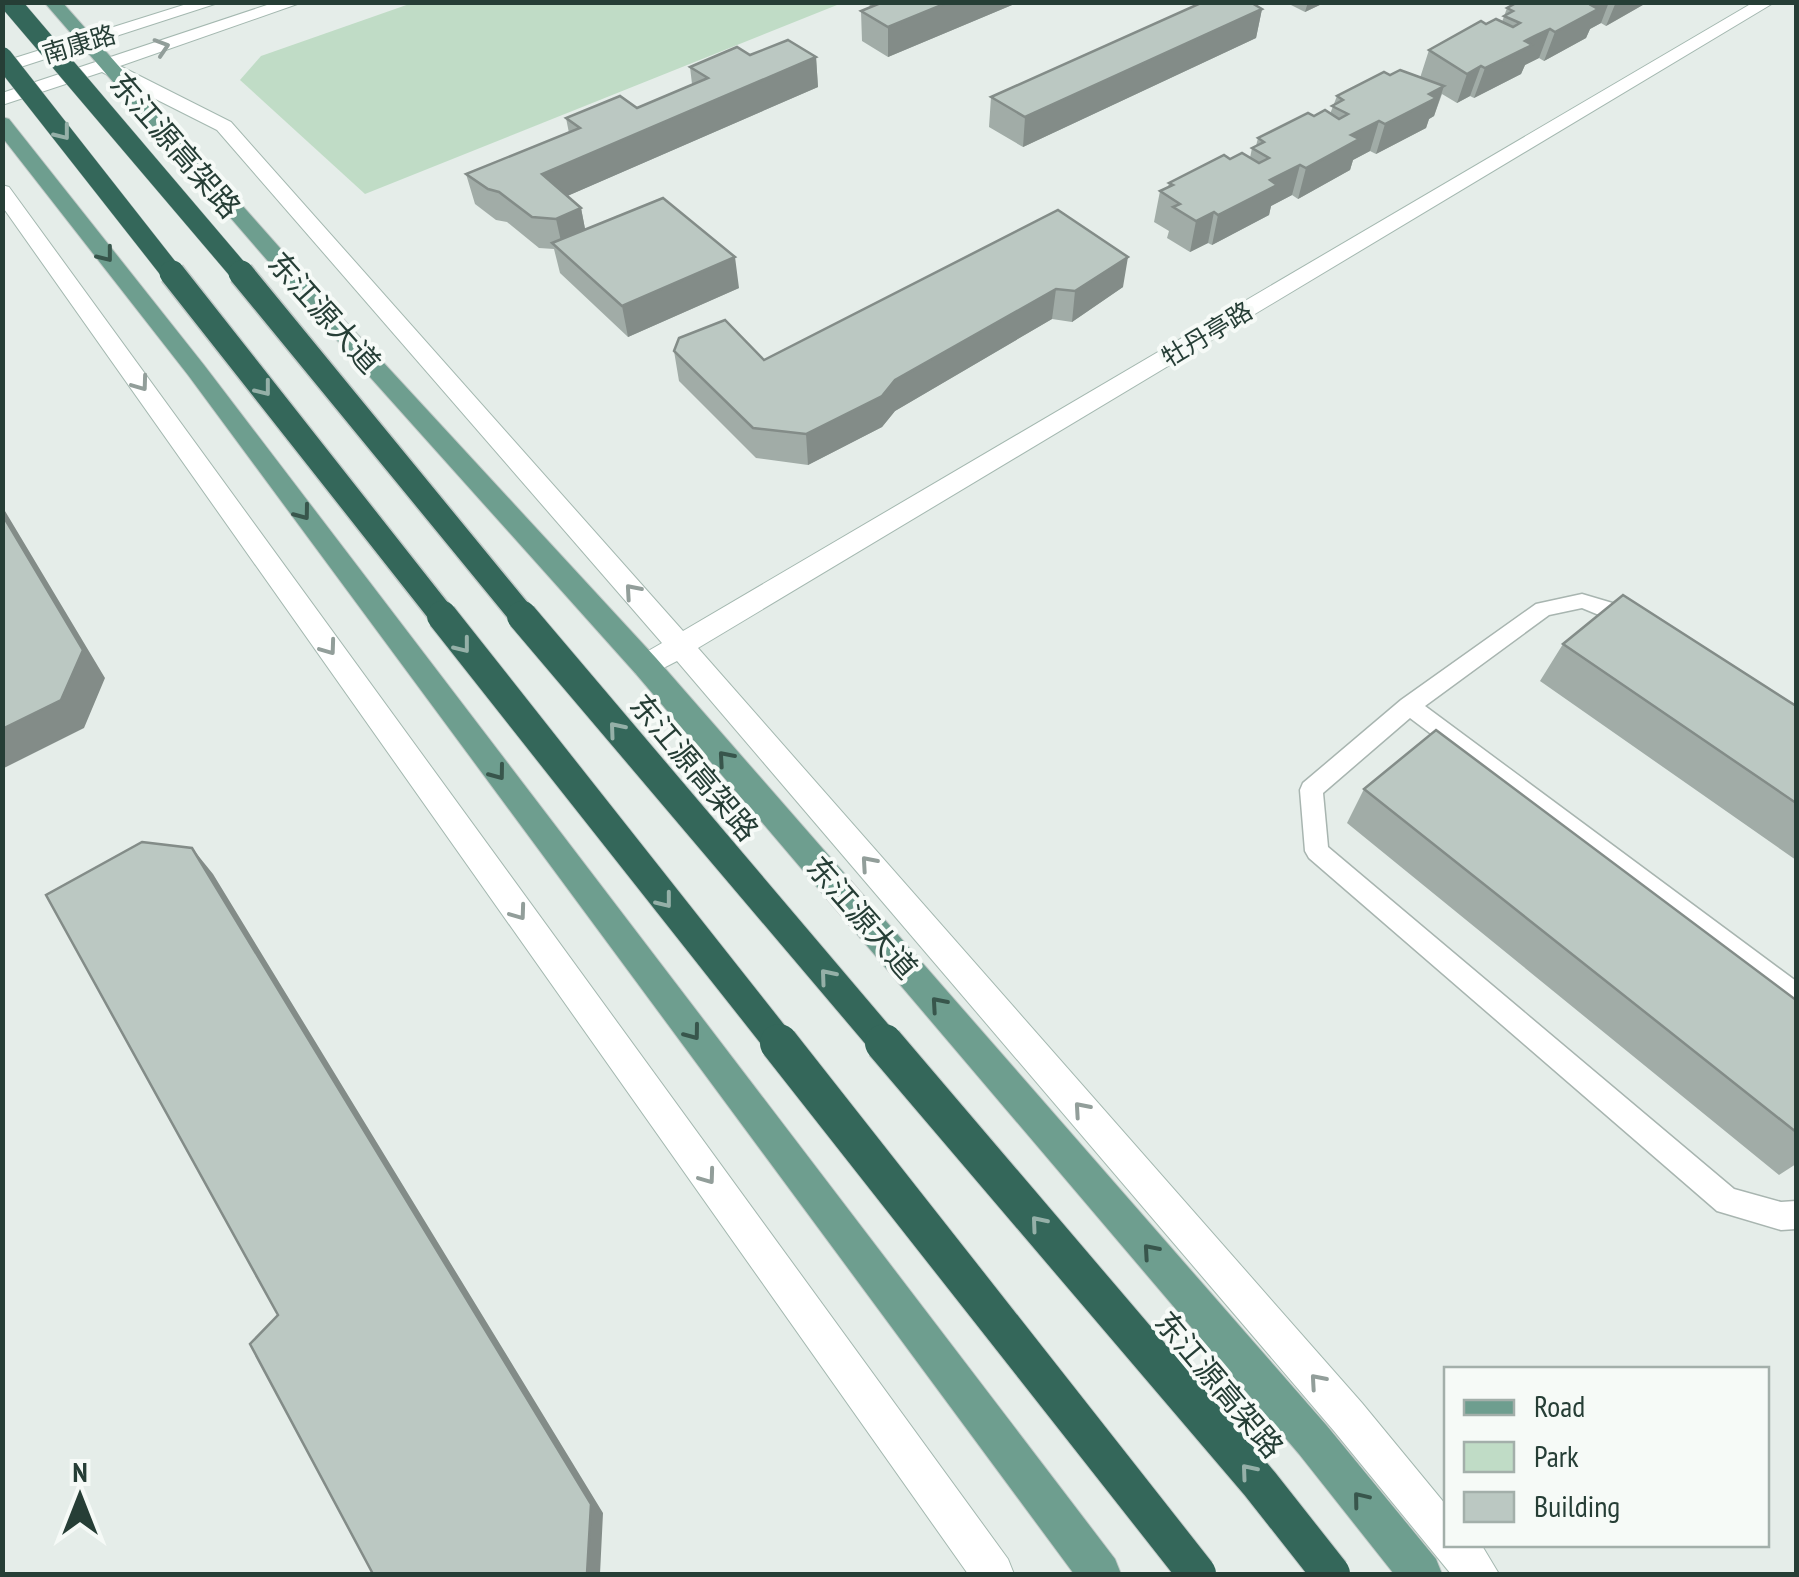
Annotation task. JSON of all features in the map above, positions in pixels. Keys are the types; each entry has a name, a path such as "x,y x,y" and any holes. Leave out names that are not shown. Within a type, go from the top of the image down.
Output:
{"highway":[{"name":"东江源高架路","path":"10,2 294,336 557,659 1260,1484 1331,1574"},
{"path":"2,57 1197,1574"}],"main road":[{"name":"东江源大道","path":"52,2 646,666 1313,1440 1421,1574"},
{"path":"2,123 208,386 1100,1574"}],"street":[{"name":"南康路","path":"2,99 214,2"},
{"name":"南康路","path":"2,68 96,54 295,2"},
{"name":"牡丹亭路","path":"646,666 1768,2"},
{"path":"96,54 224,126 1348,1417 1444,1535"},
{"path":"2,191 993,1574"},
{"path":"1456,1547 1478,1574"}],"lane":[{"path":"1652,633 1620,612 1582,601 1543,609 1409,706 1311,790 1310,812 1317,851 1727,1201 1782,1216 1796,1215"},
{"path":"1409,706 1796,995"}],"green space":[{"path":"415,2 842,3 365,194 240,80 261,56"}],"building":[{"path":"883,2 949,2 888,27 861,11"},
{"path":"1203,2 1250,2 1262,9 1025,117 991,97"},
{"path":"1518,2 1595,2 1591,5 1598,9 1555,32 1550,29 1537,35 1525,41 1532,45 1467,74 1429,50 1481,21 1486,24 1496,19 1513,27 1520,23 1504,16 1513,11 1507,8"},
{"path":"788,40 816,57 542,174 581,208 556,219 532,217 466,174 580,128 566,118 620,96 637,108 708,78 690,67 737,47 750,55"},
{"path":"1400,70 1444,86 1429,94 1436,98 1385,124 1379,121 1351,135 1359,139 1306,168 1300,165 1270,180 1277,185 1218,215 1214,212 1196,221 1173,207 1180,204 1160,191 1224,155 1230,159 1242,153 1259,163 1269,158 1252,148 1264,142 1258,138 1308,113 1314,116 1325,110 1339,119 1348,114 1332,106 1343,100 1337,96 1384,72 1390,75"},
{"path":"663,198 735,257 622,306 552,243"},
{"path":"1058,210 1128,257 1075,291 1056,289 895,380 882,396 806,434 753,428 674,351 679,338 725,320 764,360"},
{"path":"2,514 83,650 61,700 2,729"},
{"path":"1623,595 1796,706 1796,803 1563,644"},
{"path":"1436,730 1796,1000 1796,1132 1364,789"},
{"path":"142,842 192,848 591,1504 587,1574 373,1574 250,1344 278,1315 46,895"}]}
